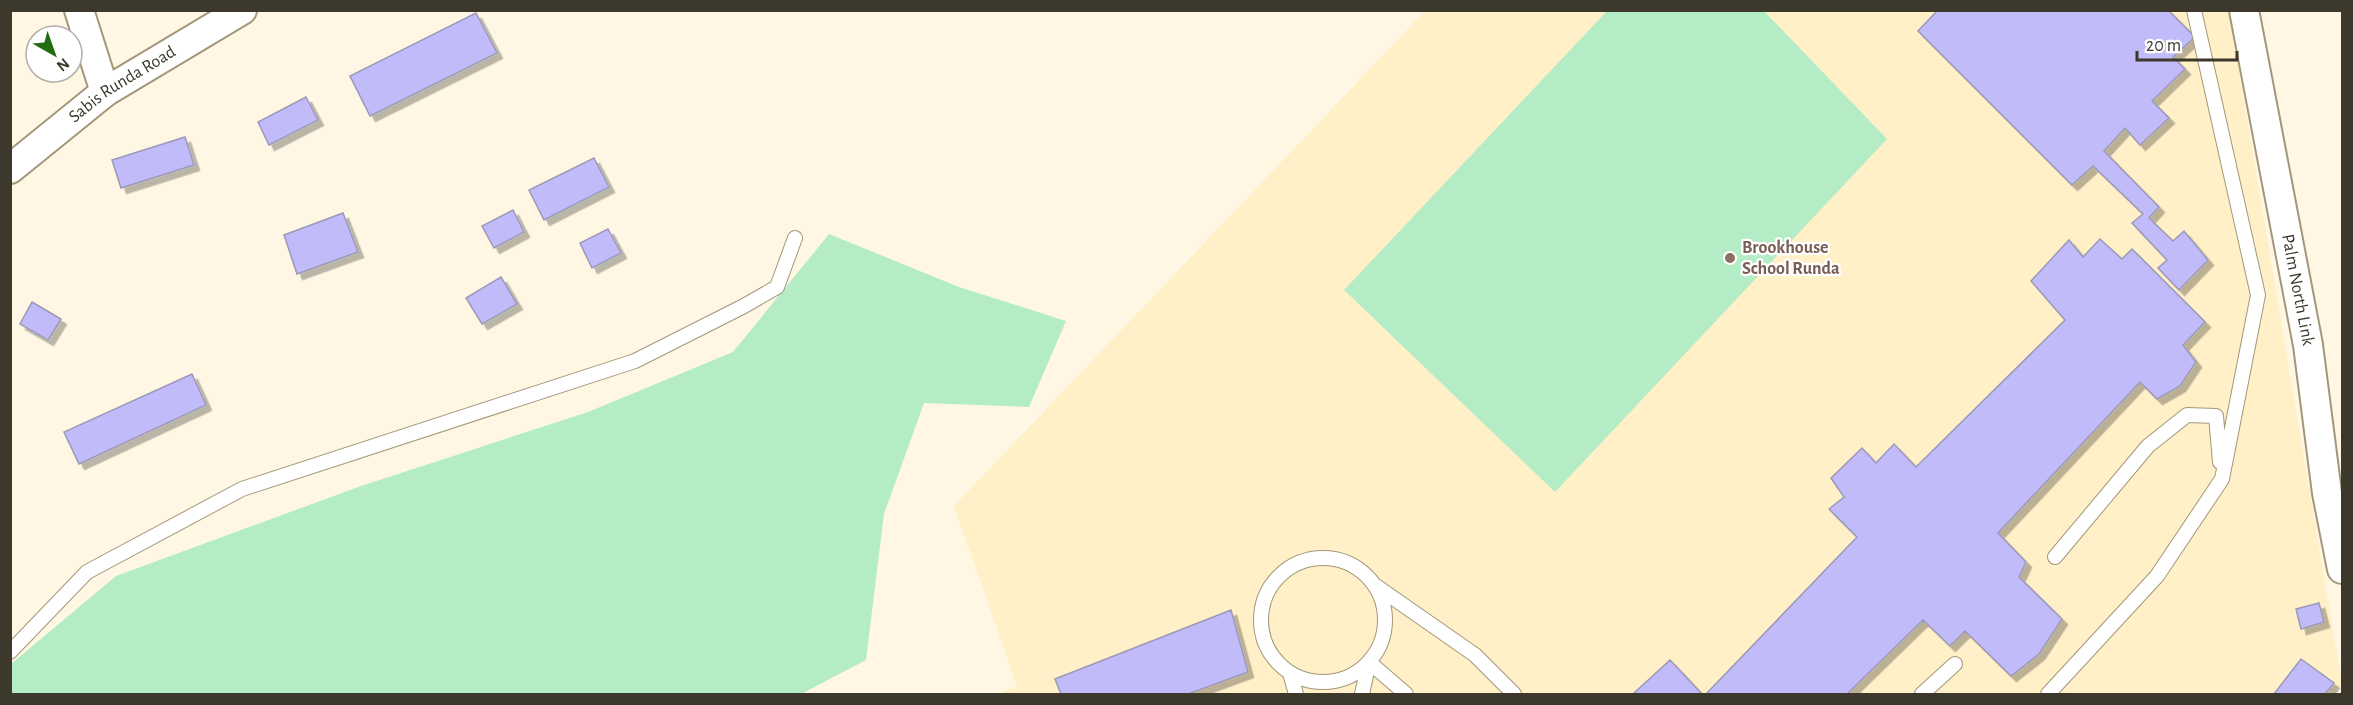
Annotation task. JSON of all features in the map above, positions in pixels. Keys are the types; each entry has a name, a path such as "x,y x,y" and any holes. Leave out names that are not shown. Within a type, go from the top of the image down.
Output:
{"street":[{"path":"79,10 105,92"},
{"name":"Sabis Runda Road","path":"10,169 105,92 242,10"},
{"name":"Palm North Link","path":"2244,10 2308,345 2327,493 2343,569"}],"lane":[{"path":"2048,694 2157,576 2222,479 2258,295 2194,10"},
{"path":"10,652 87,572 242,489 635,361 744,306 777,287 795,238"},
{"path":"2055,557 2148,446 2187,415 2216,416 2222,479"},
{"path":"1376,586 1383,605 1385,625 1380,645 1369,662 1352,675 1331,681 1310,681 1290,673 1275,660 1265,642 1261,622 1268,593 1273,584 1287,570 1305,561 1325,558 1345,561 1362,571 1376,586 1475,655 1514,694"},
{"path":"1362,694 1369,662"},
{"path":"1369,662 1406,694"},
{"path":"1922,694 1955,664"},
{"path":"1290,673 1296,694"}],"shaded area":[{"name":"Brookhouse School Runda","path":"1425,11 2229,11 2342,683 2334,694 998,694 1017,686 954,506"}],"green space":[{"path":"1607,11 1764,11 1887,139 1555,492 1344,290"},
{"path":"829,234 959,287 1066,321 1029,407 924,403 884,514 866,660 801,694 11,694 11,664 116,576 361,486 588,412 733,352"}],"building":[{"path":"1938,10 2168,10 2195,37 2173,57 2185,69 2152,101 2169,118 2140,145 2125,128 2104,151 2159,207 2149,218 2173,241 2184,231 2208,260 2179,290 2158,268 2167,260 2132,223 2143,214 2093,166 2072,185 1918,31"},
{"path":"476,13 497,53 370,116 350,76"},
{"path":"306,97 318,120 269,145 258,122"},
{"path":"185,137 194,165 121,188 112,160"},
{"path":"594,158 609,187 544,220 529,190"},
{"path":"513,210 524,232 494,248 482,226"},
{"path":"343,213 358,252 297,274 284,235"},
{"path":"608,229 621,253 592,268 580,243"},
{"path":"2100,239 2122,259 2132,249 2205,322 2183,345 2196,362 2180,386 2157,399 2140,382 1998,533 2026,562 2019,577 2062,619 2039,654 2011,676 1965,631 1950,646 1923,620 1847,694 1706,694 1857,537 1829,509 1844,497 1831,478 1862,448 1876,463 1894,444 1916,467 2065,320 2031,281 2069,240 2083,257"},
{"path":"501,277 517,304 482,324 466,298"},
{"path":"32,302 61,319 48,340 20,324"},
{"path":"192,374 206,405 79,464 64,432"},
{"path":"2319,603 2324,622 2301,629 2296,609"},
{"path":"1231,610 1248,672 1188,694 1061,694 1055,679"},
{"path":"2301,659 2334,683 2325,694 2274,694"},
{"path":"1670,660 1702,694 1633,694"}],"place":[{"name":"Brookhouse School Runda","path":"1730,258"}]}
